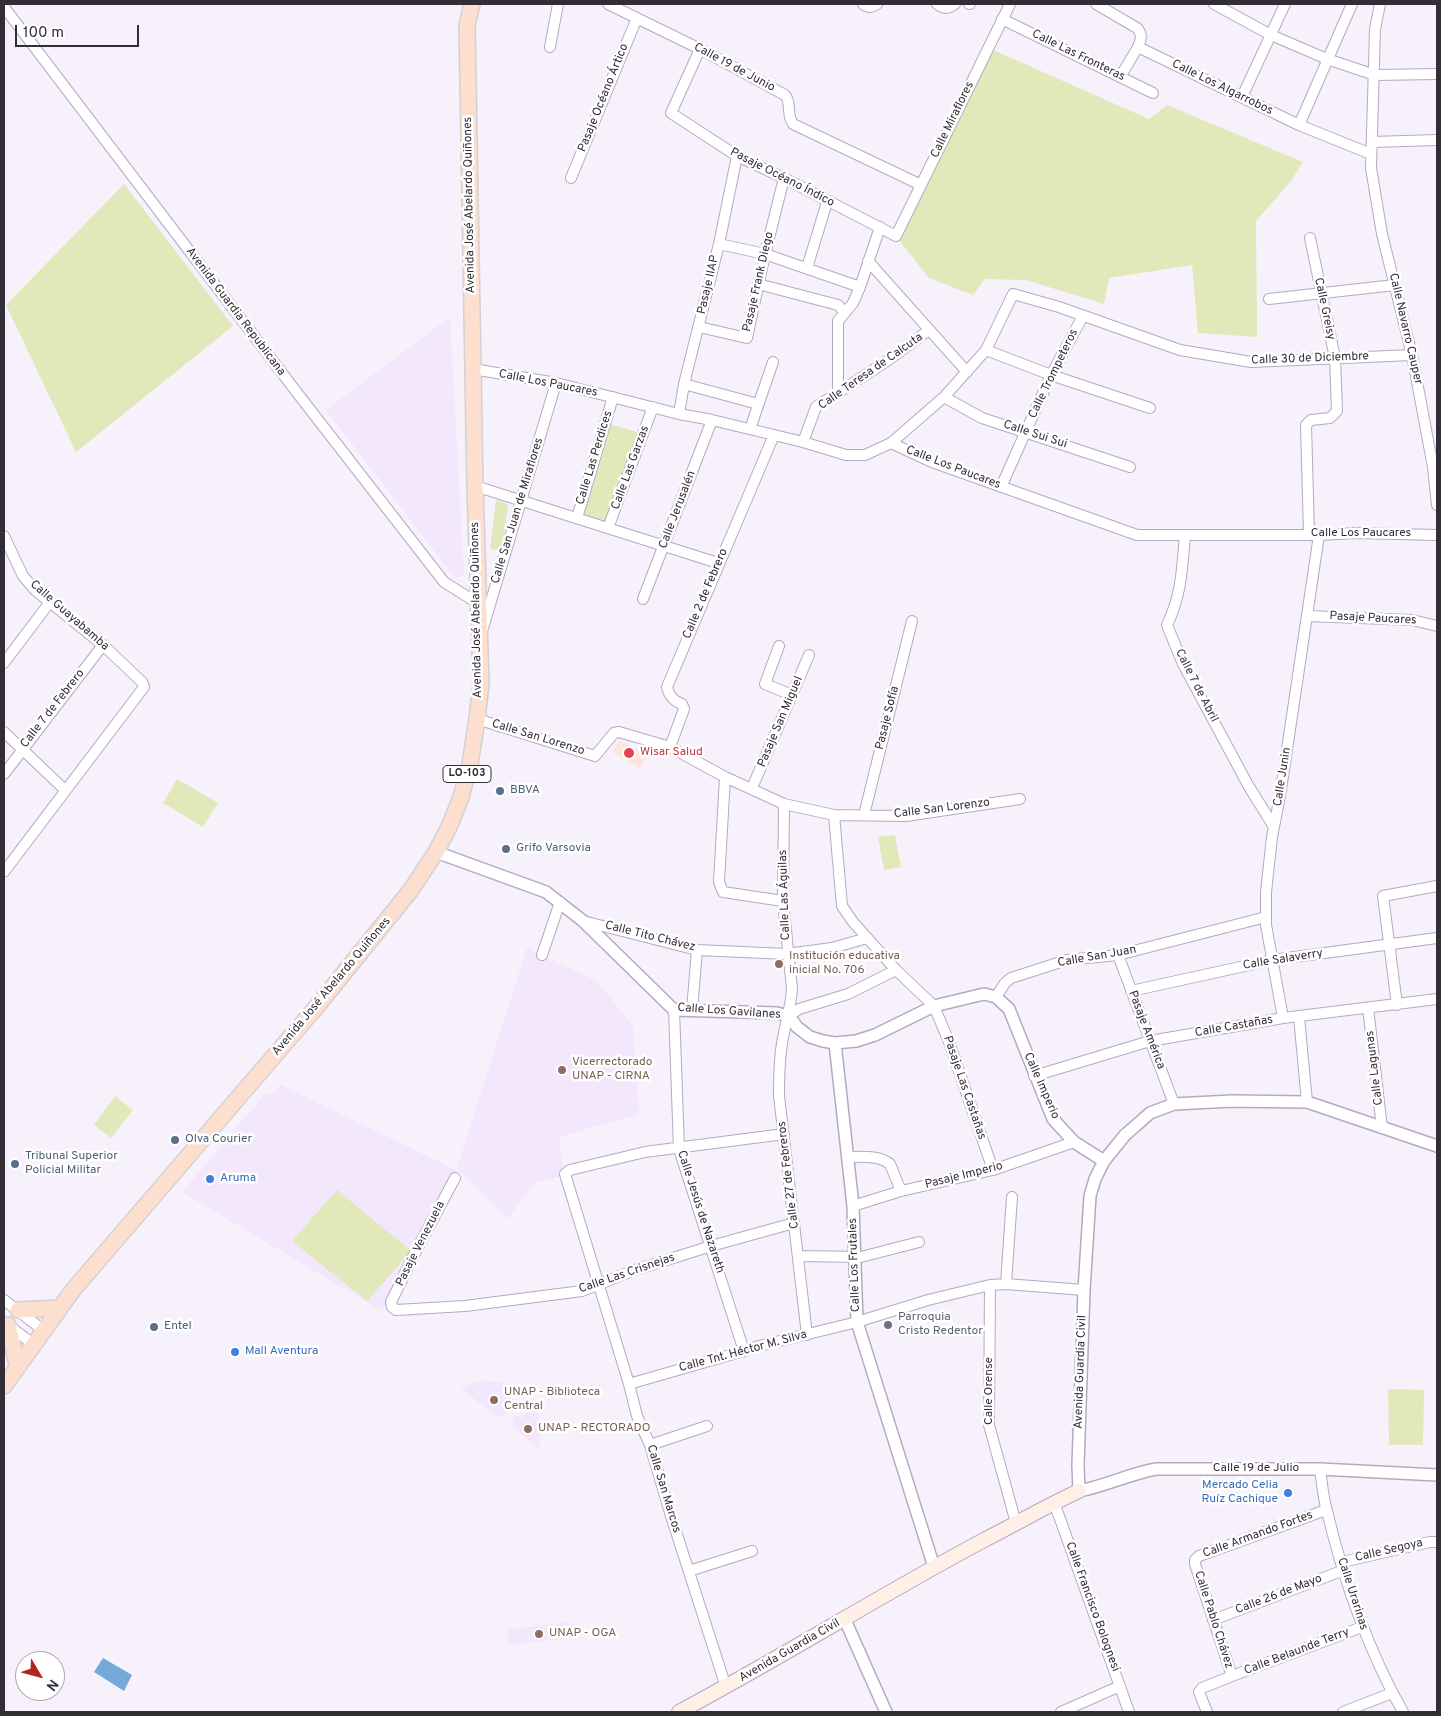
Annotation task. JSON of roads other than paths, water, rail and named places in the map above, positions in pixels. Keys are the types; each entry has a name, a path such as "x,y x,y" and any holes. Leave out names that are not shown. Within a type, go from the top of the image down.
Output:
{"main road":[{"name":"Avenida José Abelardo Quiñones","path":"4,1386 17,1365 73,1290 356,958 411,890 436,852 461,797 470,764 481,684 474,486 467,25 472,4"},
{"path":"18,1310 60,1308"},
{"path":"6,1323 17,1365"},
{"name":"Avenida Guardia Civil","path":"680,1712 845,1620 934,1567 1054,1502 1079,1491"}],"street":[{"path":"550,46 558,4"},
{"name":"Calle 19 de Junio","path":"608,4 700,49 785,95 788,99 790,119 793,124 921,185"},
{"path":"863,4 867,7 877,4"},
{"path":"937,4 946,8 955,4"},
{"name":"Calle Miraflores","path":"896,236 1010,4"},
{"path":"1096,4 1137,28 1141,33 1142,38 1138,47 1120,77"},
{"path":"1216,4 1271,35 1327,59 1375,75 1437,74"},
{"path":"1242,97 1285,4"},
{"path":"1299,125 1352,4"},
{"path":"1380,4 1375,29 1372,142 1437,140"},
{"name":"Avenida Guardia Republicana","path":"4,7 304,402 444,582 479,604"},
{"name":"Pasaje Océano Ártico","path":"571,178 637,18"},
{"name":"Calle Las Fronteras","path":"1002,19 1153,93"},
{"name":"Calle Los Algarrobos","path":"1138,47 1299,125 1371,154"},
{"name":"Pasaje Océano Índico","path":"700,49 671,113 737,156 896,236"},
{"name":"Calle Navarro Cauper","path":"1372,142 1371,168 1382,234 1412,356 1433,467 1437,505"},
{"name":"Pasaje IIAP","path":"679,414 684,384 719,244 737,156"},
{"name":"Pasaje Frank Diego","path":"699,327 747,338 784,178"},
{"path":"807,268 827,202"},
{"path":"838,392 838,321 853,303 880,227"},
{"name":"Calle Greisy","path":"1306,425 1311,420 1330,418 1337,411 1335,358 1310,238"},
{"path":"719,244 765,254 860,287"},
{"path":"868,261 967,372"},
{"path":"758,284 838,305 845,313"},
{"path":"1269,299 1395,285"},
{"name":"Calle 30 de Diciembre","path":"986,350 1013,294 1180,350 1251,362 1412,356"},
{"name":"Calle Trompeteros","path":"1001,487 1051,375 1083,316"},
{"name":"Calle Teresa de Calcuta","path":"803,442 816,408 887,361 929,330"},
{"path":"891,443 944,398 986,350 1051,375 1150,408"},
{"path":"750,429 774,362"},
{"name":"Calle Los Paucares","path":"473,369 556,383 679,414 803,442 846,455 865,455 891,443 932,462 1137,535 1356,533 1437,535"},
{"name":"Calle San Juan de Miraflores","path":"480,639 556,383"},
{"path":"684,384 758,404"},
{"name":"Calle Las Perdices","path":"577,518 613,397"},
{"name":"Calle Sui Sui","path":"944,398 982,418 1130,466"},
{"name":"Calle Las Garzas","path":"608,528 653,407"},
{"name":"Calle Jerusalén","path":"643,599 712,420"},
{"name":"Calle Junin","path":"1283,1018 1266,917 1266,892 1274,827 1307,616 1314,534 1306,425"},
{"name":"Calle 2 de Febrero","path":"670,747 684,709 682,704 674,701 670,696 667,687 718,563 774,435"},
{"path":"474,486 718,563"},
{"name":"Calle 7 de Abril","path":"1185,535 1181,585 1176,608 1167,625 1182,664 1248,785 1274,827"},
{"name":"Calle Guayabamba","path":"4,536 23,576 35,590 103,645 142,682 143,689 65,790"},
{"path":"4,663 50,602"},
{"name":"Pasaje Paucares","path":"1307,616 1412,620 1437,626"},
{"name":"Pasaje Sofía","path":"864,815 912,620"},
{"name":"Calle 7 de Febrero","path":"4,774 103,645"},
{"path":"779,646 765,684 792,695"},
{"name":"Pasaje San Miguel","path":"752,788 809,655"},
{"name":"Calle San Lorenzo","path":"477,719 595,756 614,733 617,732 670,747 784,804 834,815 906,816 1020,799"},
{"path":"4,732 65,790 4,872"},
{"path":"725,776 719,882 721,888 723,892 783,900"},
{"name":"Calle Las Águilas","path":"784,804 783,900 787,954 792,988 789,1016"},
{"path":"834,815 842,906 867,938 896,970 934,1006"},
{"name":"Calle Los Gavilanes","path":"436,852 546,892 583,921 674,1010 777,1013 789,1016 810,1037 823,1042 835,1043 856,1041 875,1035 934,1006 984,994 996,997"},
{"path":"1397,1005 1383,896 1437,886"},
{"path":"542,955 560,902"},
{"name":"Calle San Juan","path":"996,997 1005,983 1019,975 1066,960 1118,956 1266,917"},
{"name":"Calle Tito Chávez","path":"583,921 697,950 787,954 832,948 867,938"},
{"name":"Calle Salaverry","path":"1131,991 1272,960 1437,938"},
{"path":"692,1010 697,950"},
{"name":"Pasaje América","path":"1118,956 1174,1104"},
{"path":"789,1016 799,1009 848,994 896,970"},
{"name":"Calle Imperio","path":"996,997 1009,1009 1034,1076 1053,1119 1074,1142 1104,1161"},
{"name":"Calle Castañas","path":"1034,1076 1150,1041 1283,1018 1437,999"},
{"name":"Pasaje Las Castañas","path":"934,1006 949,1042 993,1170"},
{"name":"Calle Lagunas","path":"1368,1008 1382,1128"},
{"name":"Calle Jesús de Nazareth","path":"674,1010 679,1149 744,1351"},
{"name":"Calle 27 de Febreros","path":"789,1016 783,1037 778,1096 799,1256 807,1335"},
{"path":"1299,1017 1307,1102"},
{"name":"Calle Los Frutales","path":"835,1043 853,1206 857,1322 934,1567"},
{"name":"Avenida Guardia Civil","path":"1079,1491 1078,1465 1084,1290 1090,1196 1095,1179 1104,1161 1125,1135 1150,1114 1174,1104 1232,1101 1307,1102 1437,1146"},
{"path":"679,1149 784,1134"},
{"name":"Pasaje Imperio","path":"853,1206 902,1191 993,1170 1074,1142"},
{"name":"Calle San Marcos","path":"679,1149 645,1152 566,1171 564,1176 629,1384 637,1416 650,1445 726,1687"},
{"path":"848,1157 874,1157 887,1161 902,1191"},
{"name":"Pasaje Venezuela","path":"396,1310 392,1307 391,1302 455,1178"},
{"path":"1006,1284 1012,1197"},
{"name":"Calle Las Crisnejas","path":"396,1310 465,1306 582,1291 632,1271 711,1246 794,1223"},
{"path":"799,1256 861,1257 919,1242"},
{"name":"Calle Tnt. Héctor M. Silva","path":"629,1384 750,1348 857,1322 928,1300 990,1285 1006,1284 1084,1290"},
{"name":"Calle Orense","path":"990,1285 989,1425 1016,1523"},
{"path":"4,1300 44,1330"},
{"path":"6,1323 33,1344"},
{"path":"650,1445 707,1426"},
{"name":"Calle 19 de Julio","path":"1079,1491 1095,1488 1136,1472 1156,1469 1320,1469 1437,1475"},
{"name":"Calle Urarinas","path":"1320,1469 1326,1510 1362,1627 1392,1693 1403,1712"},
{"name":"Calle Francisco Bolognesi","path":"1054,1502 1129,1712"},
{"name":"Calle Armando Fortes","path":"1195,1564 1195,1560 1199,1556 1326,1510"},
{"name":"Calle Segoya","path":"1343,1566 1430,1542 1437,1542"},
{"path":"689,1571 752,1551"},
{"name":"Calle Pablo Chávez","path":"1195,1564 1232,1676 1202,1688 1199,1692 1207,1712"},
{"name":"Calle 26 de Mayo","path":"1213,1620 1343,1566"},
{"path":"845,1620 886,1712"},
{"name":"Calle Belaunde Terry","path":"1232,1676 1362,1627"},
{"path":"1061,1712 1120,1686"},
{"path":"1343,1712 1365,1708 1392,1693"}],"water":[{"path":"103,1658 132,1675 124,1691 94,1672"}],"place":[{"name":"Wisar Salud","path":"629,753"},
{"name":"BBVA","path":"500,791"},
{"name":"Grifo Varsovia","path":"506,849"},
{"name":"Institución educativa inicial No. 706","path":"779,964"},
{"name":"Vicerrectorado UNAP - CIRNA","path":"562,1070"},
{"name":"Olva Courier","path":"175,1140"},
{"name":"Tribunal Superior Policial Militar","path":"15,1164"},
{"name":"Aruma","path":"210,1179"},
{"name":"Parroquia Cristo Redentor","path":"888,1325"},
{"name":"Entel","path":"154,1327"},
{"name":"Mall Aventura","path":"235,1352"},
{"name":"UNAP - Biblioteca Central","path":"494,1400"},
{"name":"UNAP - RECTORADO","path":"528,1429"},
{"name":"Mercado Celia Ruíz Cachique","path":"1288,1493"},
{"name":"UNAP - OGA","path":"539,1634"}]}
